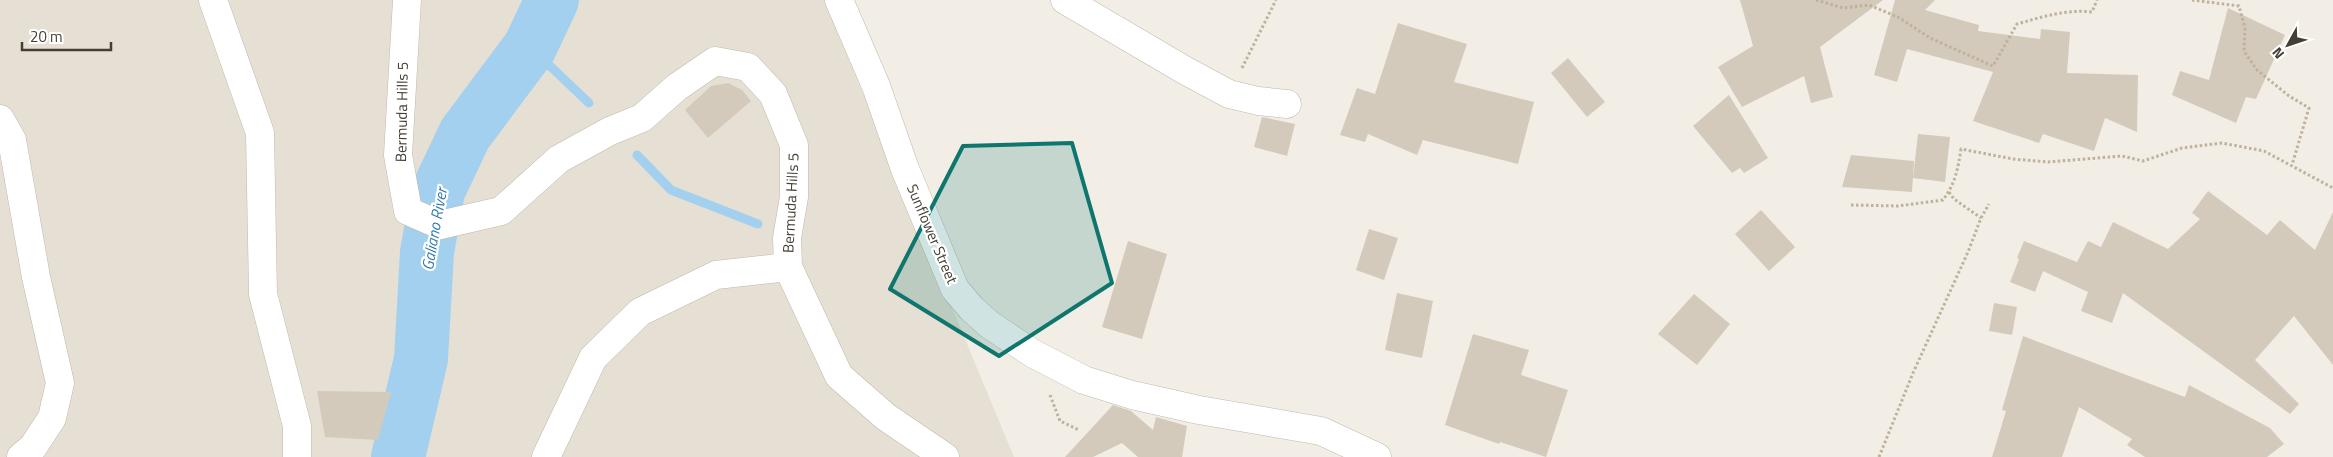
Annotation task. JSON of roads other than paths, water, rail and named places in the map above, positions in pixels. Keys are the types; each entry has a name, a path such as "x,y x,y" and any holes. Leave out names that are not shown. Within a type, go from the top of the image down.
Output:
{"street":[{"path":"213,0 260,133 263,294 296,426 297,457"},
{"path":"222,28 232,0"},
{"name":"Bermuda Hills 5","path":"407,0 398,155 408,211 440,226 501,211 559,159 610,131 642,118 677,87 715,61 748,67 773,94 794,145 794,197 787,238 788,267 716,275 640,312 593,358 546,457"},
{"name":"Sunflower Street","path":"838,0 876,86 904,169 955,289 972,309 990,325 1032,353 1084,380 1132,396 1199,410 1321,431 1377,457"},
{"path":"1065,0 1229,94 1258,101 1287,104"},
{"path":"0,119 12,140 36,277 60,383 52,418 33,447 21,457"},
{"path":"788,267 839,376 886,417 946,457"}],"waterway":[{"name":"Galiano River","path":"398,457 421,359 427,252 438,191 465,134 530,47 552,0"},
{"path":"530,47 589,103"},
{"path":"637,155 671,190 758,224"}]}
